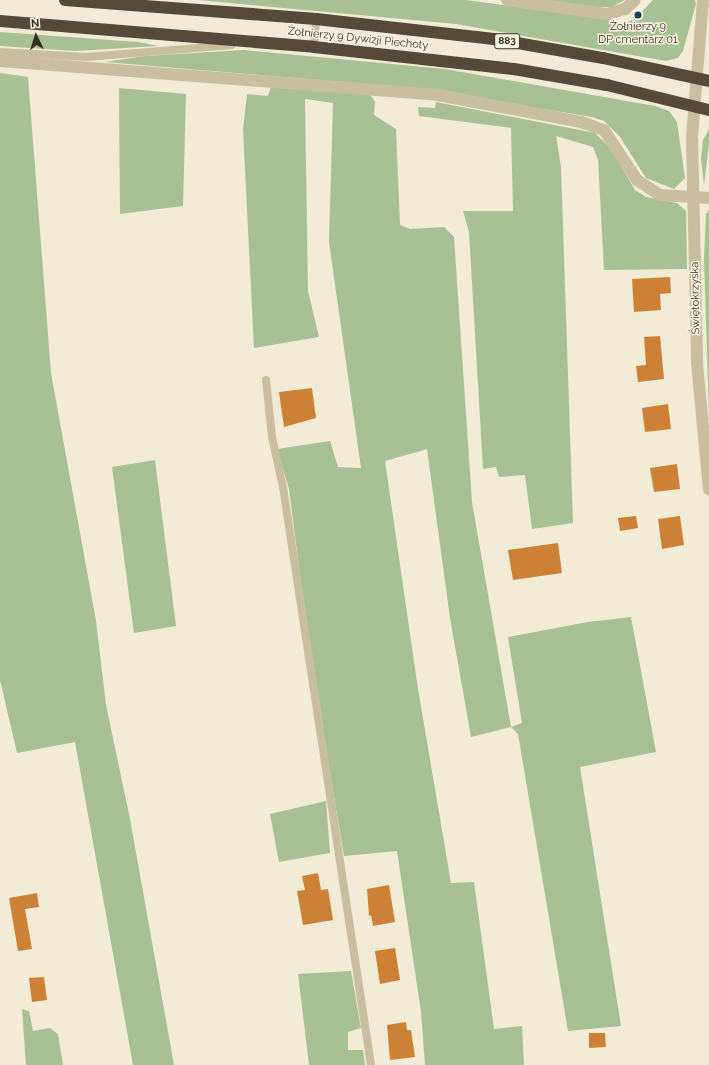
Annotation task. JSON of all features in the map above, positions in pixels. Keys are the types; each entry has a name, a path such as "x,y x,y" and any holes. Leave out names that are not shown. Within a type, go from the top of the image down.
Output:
{"highway":[{"name":"Żołnierzy 9 Dywizji Piechoty","path":"65,0 316,19 494,39 709,81"},
{"name":"Żołnierzy 9 Dywizji Piechoty","path":"0,21 314,47 514,69 607,85 709,110"}],"street":[{"path":"507,0 607,14 625,9 635,0"},
{"path":"695,78 703,0"},
{"path":"0,60 422,94 581,122 604,130 637,180 660,195 709,198"},
{"name":"Świętokrzyska","path":"695,78 693,197 697,363 709,489"}],"lane":[{"path":"314,47 316,19"},
{"path":"0,52 100,57 268,43"},
{"path":"266,380 272,437 283,487 370,1065"}],"green space":[{"path":"198,0 466,0 614,20 618,26 635,19 653,0 695,0 696,4 683,51 678,58 666,61 456,24"},
{"path":"540,0 625,0 611,7 594,7"},
{"path":"0,32 138,42 158,46 75,51 0,46"},
{"path":"244,50 445,69 655,106 669,111 677,122 685,178 674,189 646,178 620,137 604,121 592,117 414,88 105,62 145,56"},
{"path":"0,73 28,77 51,373 96,621 106,705 130,819 174,1065 133,1065 75,742 17,753 0,680"},
{"path":"271,87 370,94 375,102 374,115 396,129 400,225 410,229 444,227 454,237 472,502 511,727 471,737 450,618 427,449 385,461 418,689 451,883 474,882 494,1029 522,1026 524,1065 425,1065 421,1012 397,851 344,856 310,653 289,489 277,449 330,441 338,467 361,468 329,242 333,103 305,99 308,291 319,337 254,348 243,130 247,94 268,96"},
{"path":"119,88 186,94 183,206 120,214"},
{"path":"436,102 595,133 611,149 635,190 646,197 677,203 686,211 687,269 604,270 598,160 593,147 556,136 561,167 573,523 532,529 525,475 499,477 496,467 483,469 469,232 463,211 513,211 511,128 419,116 418,107 435,108"},
{"path":"709,129 709,144 704,185 701,159 703,140"},
{"path":"709,210 709,416 704,259 706,214"},
{"path":"155,460 176,626 134,633 112,467"},
{"path":"631,617 656,752 580,767 621,1026 568,1031 518,734 511,727 522,723 508,637 588,622"},
{"path":"326,801 330,853 279,862 270,814"},
{"path":"351,971 361,1028 348,1032 348,1050 363,1050 365,1065 309,1065 298,974"},
{"path":"22,1009 29,1011 33,1031 50,1028 58,1034 63,1065 26,1065"}],"building":[{"path":"670,277 671,293 660,294 661,310 634,312 632,279"},
{"path":"660,336 664,379 638,382 636,366 646,365 644,337"},
{"path":"312,388 316,418 284,427 279,392"},
{"path":"668,404 671,429 645,432 642,408"},
{"path":"677,464 680,489 654,492 650,468"},
{"path":"636,516 638,528 620,531 618,518"},
{"path":"680,516 684,545 662,549 658,519"},
{"path":"558,543 562,573 513,580 508,550"},
{"path":"318,873 321,890 328,889 333,920 303,925 297,891 305,890 302,876"},
{"path":"389,885 395,922 373,926 371,915 369,916 367,889"},
{"path":"37,893 39,907 25,909 32,949 18,951 9,898"},
{"path":"395,948 400,980 380,984 375,951"},
{"path":"44,977 47,1000 32,1002 29,978"},
{"path":"406,1022 407,1030 411,1030 415,1057 390,1060 387,1025"},
{"path":"589,1033 605,1033 606,1047 589,1048"}],"place":[{"name":"Żołnierzy 9 DP cmentarz 01","path":"638,15"}]}
